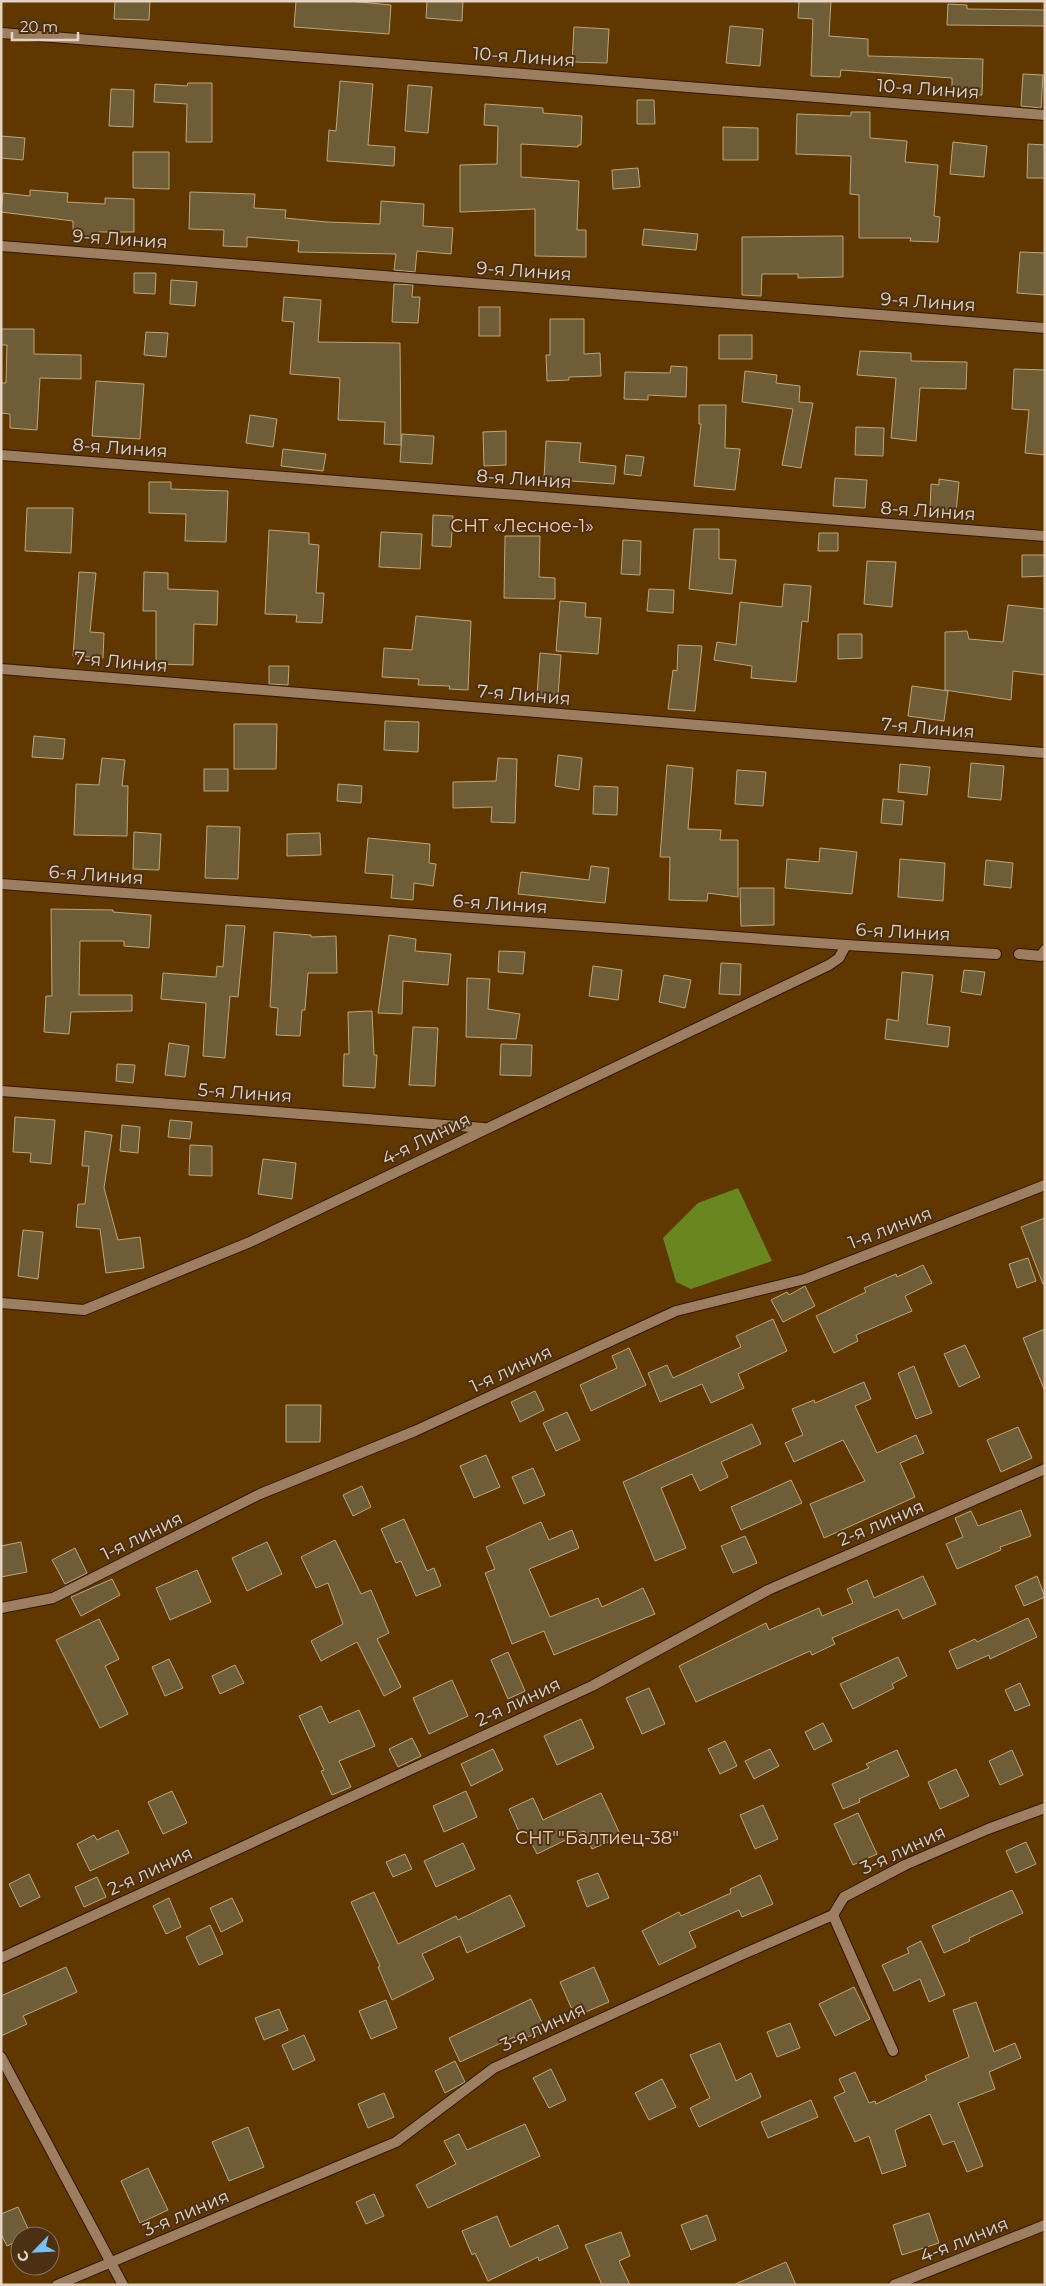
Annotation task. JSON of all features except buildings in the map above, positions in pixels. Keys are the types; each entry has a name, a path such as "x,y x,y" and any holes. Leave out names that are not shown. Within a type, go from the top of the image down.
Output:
{"street":[{"name":"10-я Линия","path":"1,33 1045,114"},
{"name":"9-я Линия","path":"1,246 1045,328"},
{"name":"8-я Линия","path":"1,455 1045,536"},
{"name":"7-я Линия","path":"1,669 1045,753"},
{"name":"6-я Линия","path":"1,884 846,945 996,954"},
{"name":"4-я Линия","path":"1,1303 84,1310 250,1242 829,965 840,958 846,945"},
{"path":"1019,954 1041,956 1045,950"},
{"name":"5-я Линия","path":"1,1091 485,1128"},
{"name":"1-я линия","path":"1,1608 53,1598 260,1494 415,1431 676,1310 805,1279 1045,1185"},
{"name":"2-я линия","path":"1,1958 592,1686 768,1590 1045,1469"},
{"name":"3-я линия","path":"57,2285 396,2142 494,2068 740,1955 833,1915 844,1897 905,1865 1045,1808"},
{"path":"833,1915 893,2051"},
{"path":"1,2057 123,2285"},
{"name":"4-я линия","path":"894,2285 1045,2224"}],"green space":[{"path":"1,1 1045,1 1045,2285 1,2285"}],"shaded area":[{"path":"738,1188 772,1261 691,1289 676,1282 663,1238 698,1203"}],"park label":[{"name":"СНТ «Лесное-1»","path":"522,526"},
{"name":"СНТ \"Балтиец-38\"","path":"597,1838"}]}
